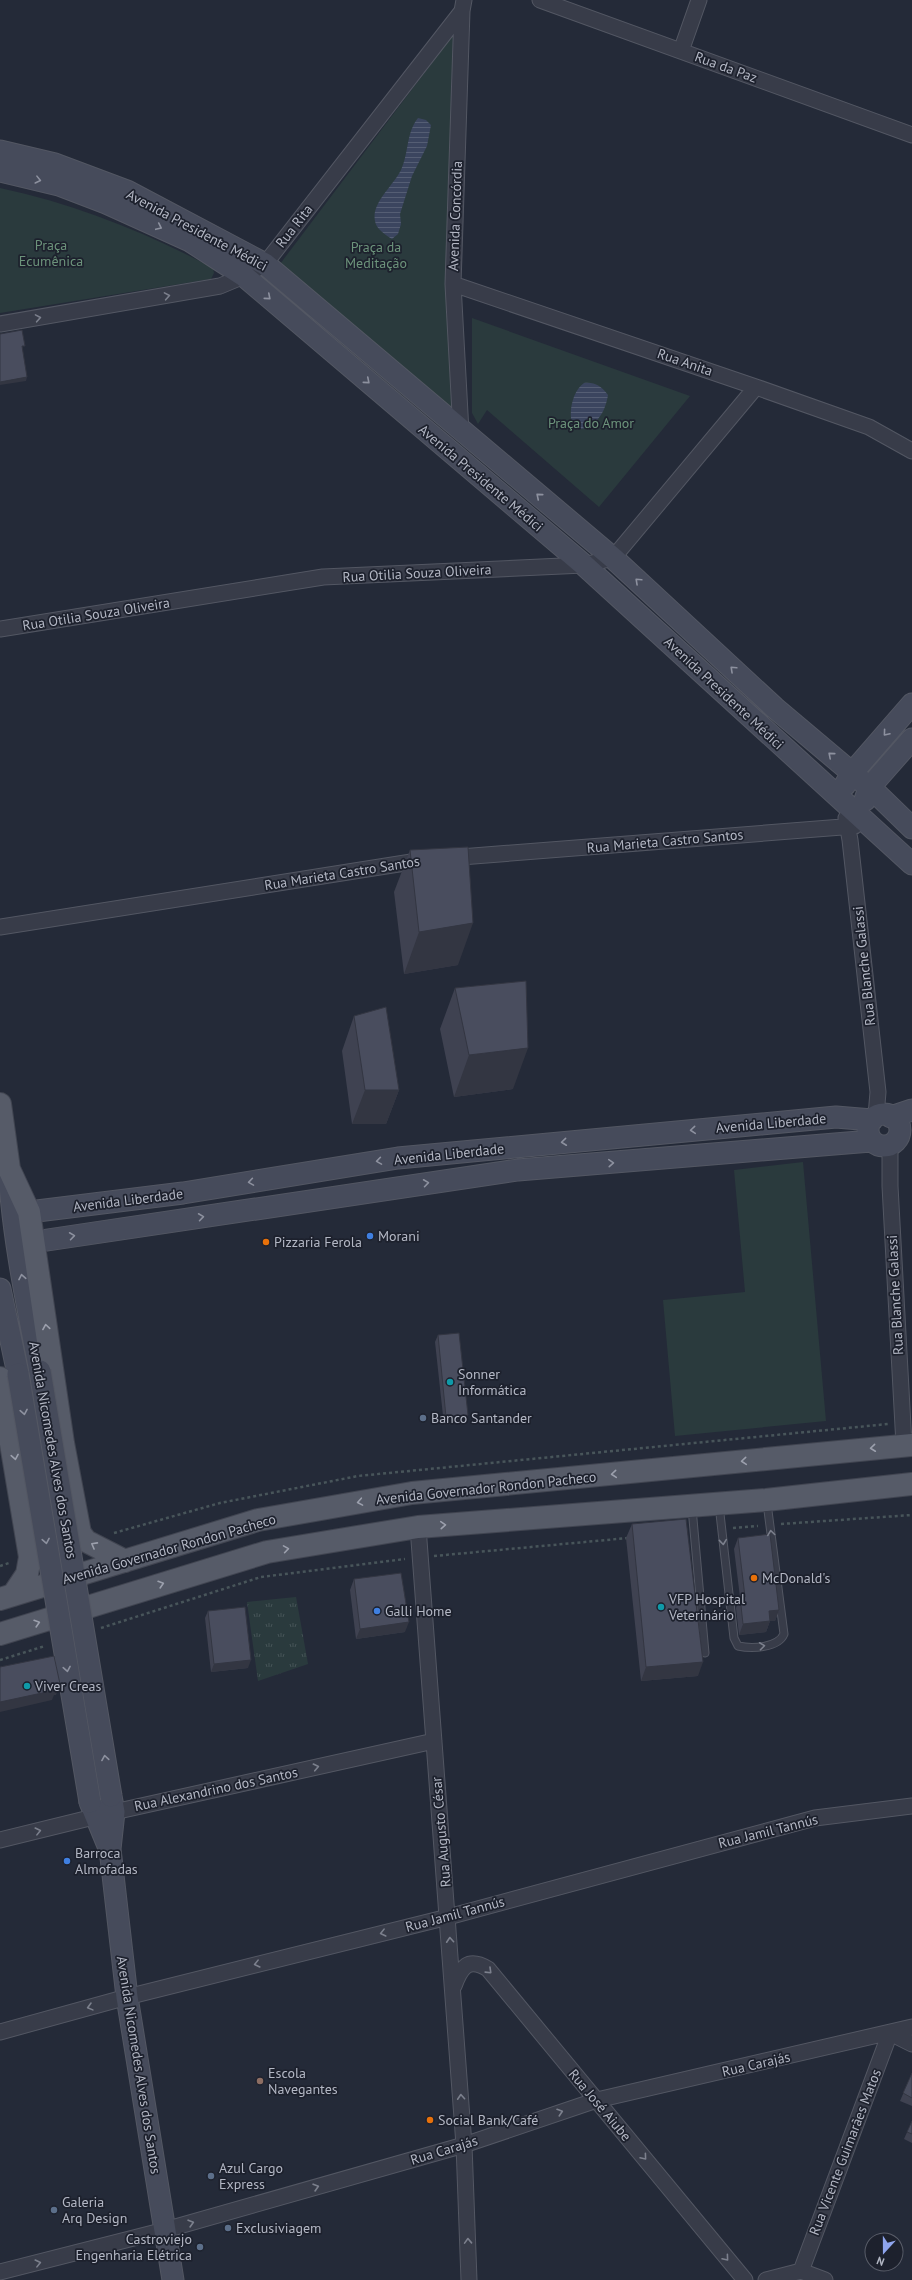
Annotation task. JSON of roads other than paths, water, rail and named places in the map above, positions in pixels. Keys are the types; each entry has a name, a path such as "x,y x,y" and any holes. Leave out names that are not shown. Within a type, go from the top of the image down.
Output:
{"main road":[{"name":"Avenida Presidente Médici","path":"0,151 55,164 127,191 264,264 461,432 613,558 776,708 852,773 912,828"},
{"name":"Avenida Presidente Médici","path":"0,171 59,185 106,203 190,241 244,276 584,565 851,822 912,864"},
{"path":"851,822 845,782 912,704"},
{"path":"851,822 869,788 912,739"},
{"name":"Avenida Nicomedes Alves dos Santos","path":"0,1104 17,1248 40,1371 102,1807"},
{"name":"Avenida Liberdade","path":"29,1212 183,1194 398,1158 821,1118 881,1117 912,1110"},
{"path":"881,1117 898,1123 890,1142 868,1129 881,1117"},
{"name":"Avenida Liberdade","path":"34,1242 518,1170 890,1142"},
{"path":"340,1168 344,1196"},
{"name":"Avenida Nicomedes Alves dos Santos","path":"8,1169 29,1212 70,1483 80,1533 86,1540 124,1561"},
{"name":"Avenida Nicomedes Alves dos Santos","path":"0,1289 5,1382 19,1489 30,1557 27,1574 6,1597"},
{"name":"Avenida Nicomedes Alves dos Santos","path":"5,1382 102,1807 110,1849 127,1997 173,2280"},
{"name":"Avenida Governador Rondon Pacheco","path":"6,1597 258,1520 412,1493 908,1445"},
{"path":"19,1489 26,1501 34,1507 47,1510 58,1504 70,1483"},
{"path":"0,1634 267,1552 418,1527 766,1500 912,1484"}],"street":[{"name":"Rua da Paz","path":"540,0 912,135"},
{"path":"681,51 699,0"},
{"name":"Rua Rita","path":"0,324 220,286 244,276 264,264 463,6"},
{"name":"Avenida Concórdia","path":"461,432 453,284 463,6"},
{"name":"Rua Anita","path":"453,284 869,427 912,451"},
{"path":"613,558 756,387"},
{"name":"Rua Otilia Souza Oliveira","path":"0,629 323,577 584,565 613,558"},
{"name":"Rua Marieta Castro Santos","path":"0,927 424,860 851,822"},
{"name":"Rua Blanche Galassi","path":"851,822 881,1117"},
{"name":"Rua Blanche Galassi","path":"890,1142 890,1186 908,1445"},
{"name":"Rua Augusto César","path":"418,1527 464,2145 469,2280"},
{"name":"Rua Alexandrino dos Santos","path":"0,1840 102,1807 434,1741"},
{"name":"Rua Jamil Tannús","path":"0,2032 127,1997 448,1916 815,1818 912,1806"},
{"name":"Rua José Aiube","path":"453,1989 459,1972 465,1966 476,1964 488,1969 745,2280"},
{"name":"Rua Carajás","path":"0,2272 165,2230 464,2145 597,2100 912,2027"},
{"path":"890,2032 912,2044"},
{"name":"Rua Vicente Guimarães Matos","path":"801,2271 890,2032"},
{"path":"766,2280 801,2271 825,2280"}],"lane":[{"path":"719,1503 734,1638 738,1646 745,1648 776,1644 781,1641 784,1634 766,1500"},
{"path":"692,1506 705,1654"}],"water":[{"path":"418,118 426,120 431,125 427,146 412,176 400,214 401,224 398,234 392,239 377,227 375,221 376,208 384,194 398,176 404,164 411,130"},
{"path":"584,383 598,385 608,395 601,415 593,424 581,429 574,429 571,417 572,404 576,392"}],"place":[{"name":"Morani","path":"370,1236"},
{"name":"Pizzaria Ferola","path":"266,1242"},
{"name":"Sonner Informática","path":"450,1382"},
{"name":"Banco Santander","path":"423,1418"},
{"name":"McDonald's","path":"754,1578"},
{"name":"VFP Hospital Veterinário","path":"661,1607"},
{"name":"Galli Home","path":"377,1611"},
{"name":"Viver Creas","path":"27,1686"},
{"name":"Barroca Almofadas","path":"67,1861"},
{"name":"Escola Navegantes","path":"260,2081"},
{"name":"Social Bank/Café","path":"430,2120"},
{"name":"Azul Cargo Express","path":"211,2176"},
{"name":"Galeria Arq Design","path":"54,2210"},
{"name":"Exclusiviagem","path":"228,2228"},
{"name":"Castroviejo Engenharia Elétrica","path":"200,2247"}],"park label":[{"name":"Praça Ecumênica","path":"51,254"},
{"name":"Praça da Meditação","path":"376,256"},
{"name":"Praça do Amor","path":"591,423"}]}
